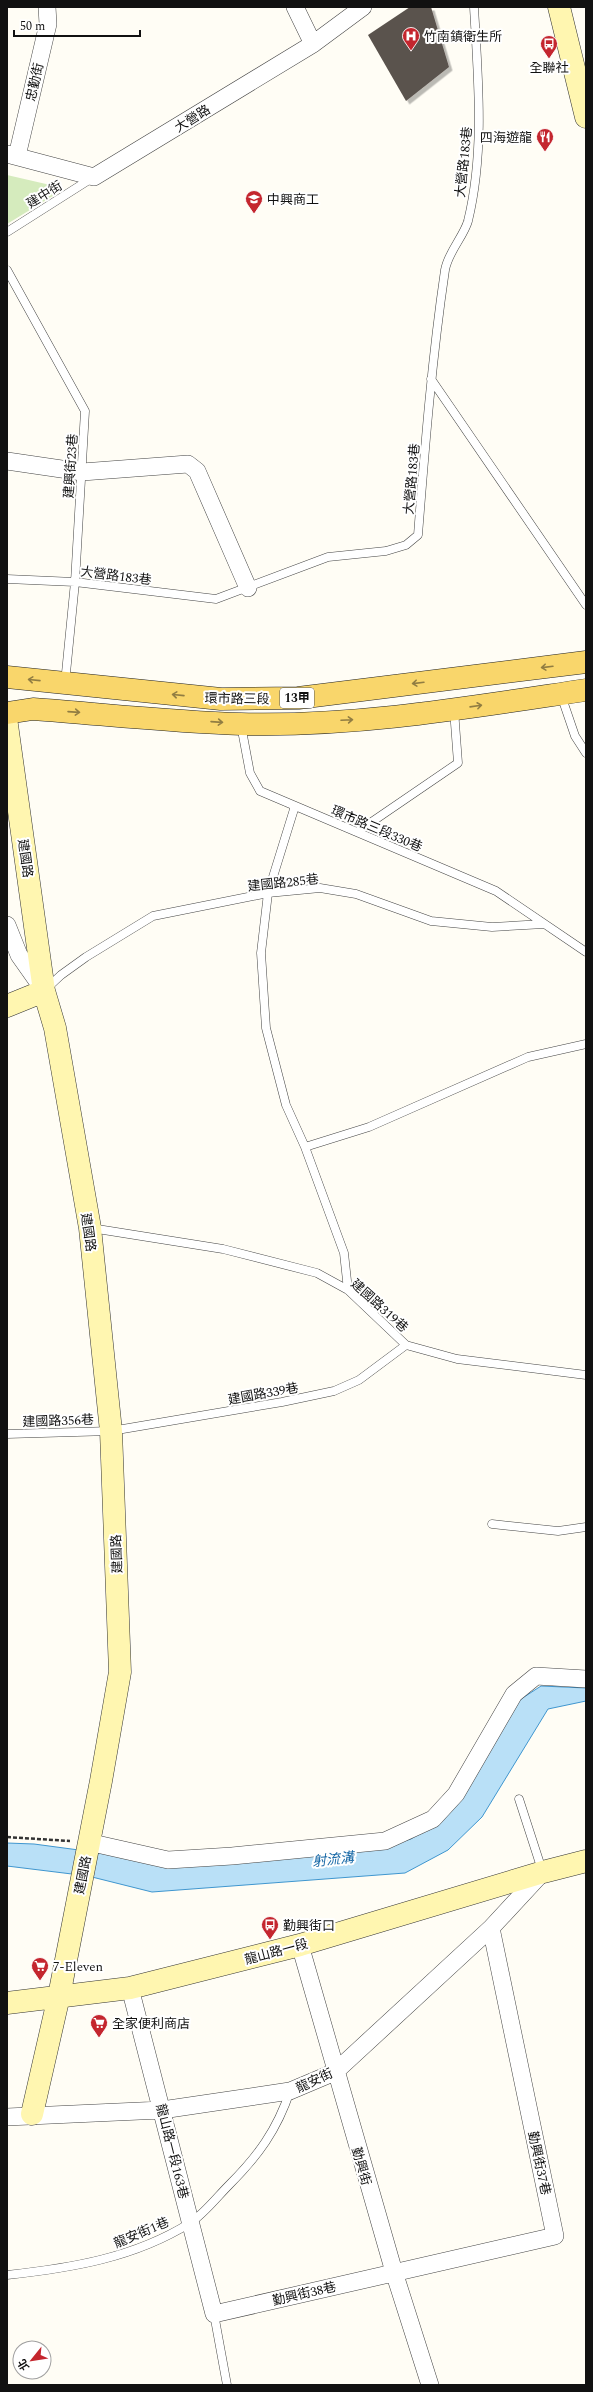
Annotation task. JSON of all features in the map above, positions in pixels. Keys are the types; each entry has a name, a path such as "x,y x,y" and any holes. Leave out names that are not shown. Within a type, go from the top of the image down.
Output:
{"main road":[{"name":"環市路三段","path":"7,678 221,699 298,698 586,662"},
{"name":"環市路三段","path":"7,713 33,709 241,724 393,717 454,710 586,690"}],"street":[{"name":"忠勤街","path":"12,155 48,24 47,7"},
{"path":"295,7 313,44"},
{"name":"大營路","path":"94,177 313,44 363,7"},
{"path":"559,7 586,117"},
{"path":"12,155 94,177"},
{"path":"7,461 82,472 188,464 197,471 248,588"},
{"name":"建國路","path":"7,725 44,991 55,1028 90,1228 111,1431 120,1672 101,1781 81,1877 59,1996 32,2114"},
{"name":"建國路","path":"7,925 19,955 44,991"},
{"path":"7,1006 44,991"},
{"path":"88,1844 168,1860 232,1856 384,1841 433,1819 456,1794 514,1694 536,1676 586,1679"},
{"name":"龍山路一段","path":"7,2003 130,1988 300,1945 543,1872 586,1861"},
{"name":"龍安街","path":"7,2117 32,2114 162,2110 290,2091 335,2072 491,1928 543,1872"},
{"name":"勤興街37巷","path":"394,2272 555,2236 491,1928"},
{"name":"勤興街","path":"300,1945 335,2072 394,2272 430,2385"},
{"name":"龍山路一段163巷","path":"130,1988 214,2314"},
{"name":"勤興街38巷","path":"214,2314 394,2272"}],"lane":[{"name":"大營路183巷","path":"7,579 75,582 216,599 328,557 386,550 406,545 418,535 431,379 445,267 458,238 468,223 476,172 479,110 474,7"},
{"name":"建中街","path":"7,232 94,177"},
{"name":"建興街23巷","path":"7,270 85,412 75,582 65,684"},
{"path":"431,379 586,605"},
{"path":"561,694 576,736 586,753"},
{"path":"357,832 458,763 454,710"},
{"name":"環市路三段330巷","path":"241,724 250,773 260,791 496,891 586,952"},
{"path":"295,806 268,893 261,953 266,1028 286,1105 305,1147 344,1253 348,1290"},
{"name":"建國路285巷","path":"44,991 61,975 86,957 153,916 268,893 320,888 356,894 431,922 492,927 544,924"},
{"path":"305,1147 369,1128 528,1057 586,1044"},
{"name":"建國路319巷","path":"90,1228 223,1249 317,1273 348,1290 406,1345 458,1359 586,1375"},
{"name":"建國路339巷","path":"111,1431 334,1391 359,1380 406,1345"},
{"name":"建國路356巷","path":"7,1434 111,1431"},
{"path":"492,1524 558,1531 586,1528"},
{"path":"519,1799 543,1872"},
{"name":"龍安街1巷","path":"7,2275 63,2269 129,2253 191,2223 250,2163 281,2118 290,2091"},
{"path":"214,2314 227,2385"}],"path":[{"path":"7,1837 88,1844"}],"green space":[{"path":"7,175 59,187 56,194 7,224"}],"water":[{"name":"射流溝","path":"541,1686 586,1688 586,1701 548,1709 482,1817 448,1850 405,1873 152,1892 88,1876 7,1866 7,1843 34,1844 191,1865 384,1846 411,1839 451,1812 498,1729 521,1699"}],"building":[{"name":"竹南鎮衛生所","path":"410,7 431,7 449,67 406,101 368,35"}],"place":[{"name":"竹南鎮衛生所","path":"411,51"},
{"name":"全聯社","path":"549,59"},
{"name":"四海遊龍","path":"545,152"},
{"name":"中興商工","path":"254,214"},
{"name":"勤興街口","path":"270,1940"},
{"name":"7-Eleven","path":"40,1981"},
{"name":"全家便利商店","path":"99,2038"}]}
